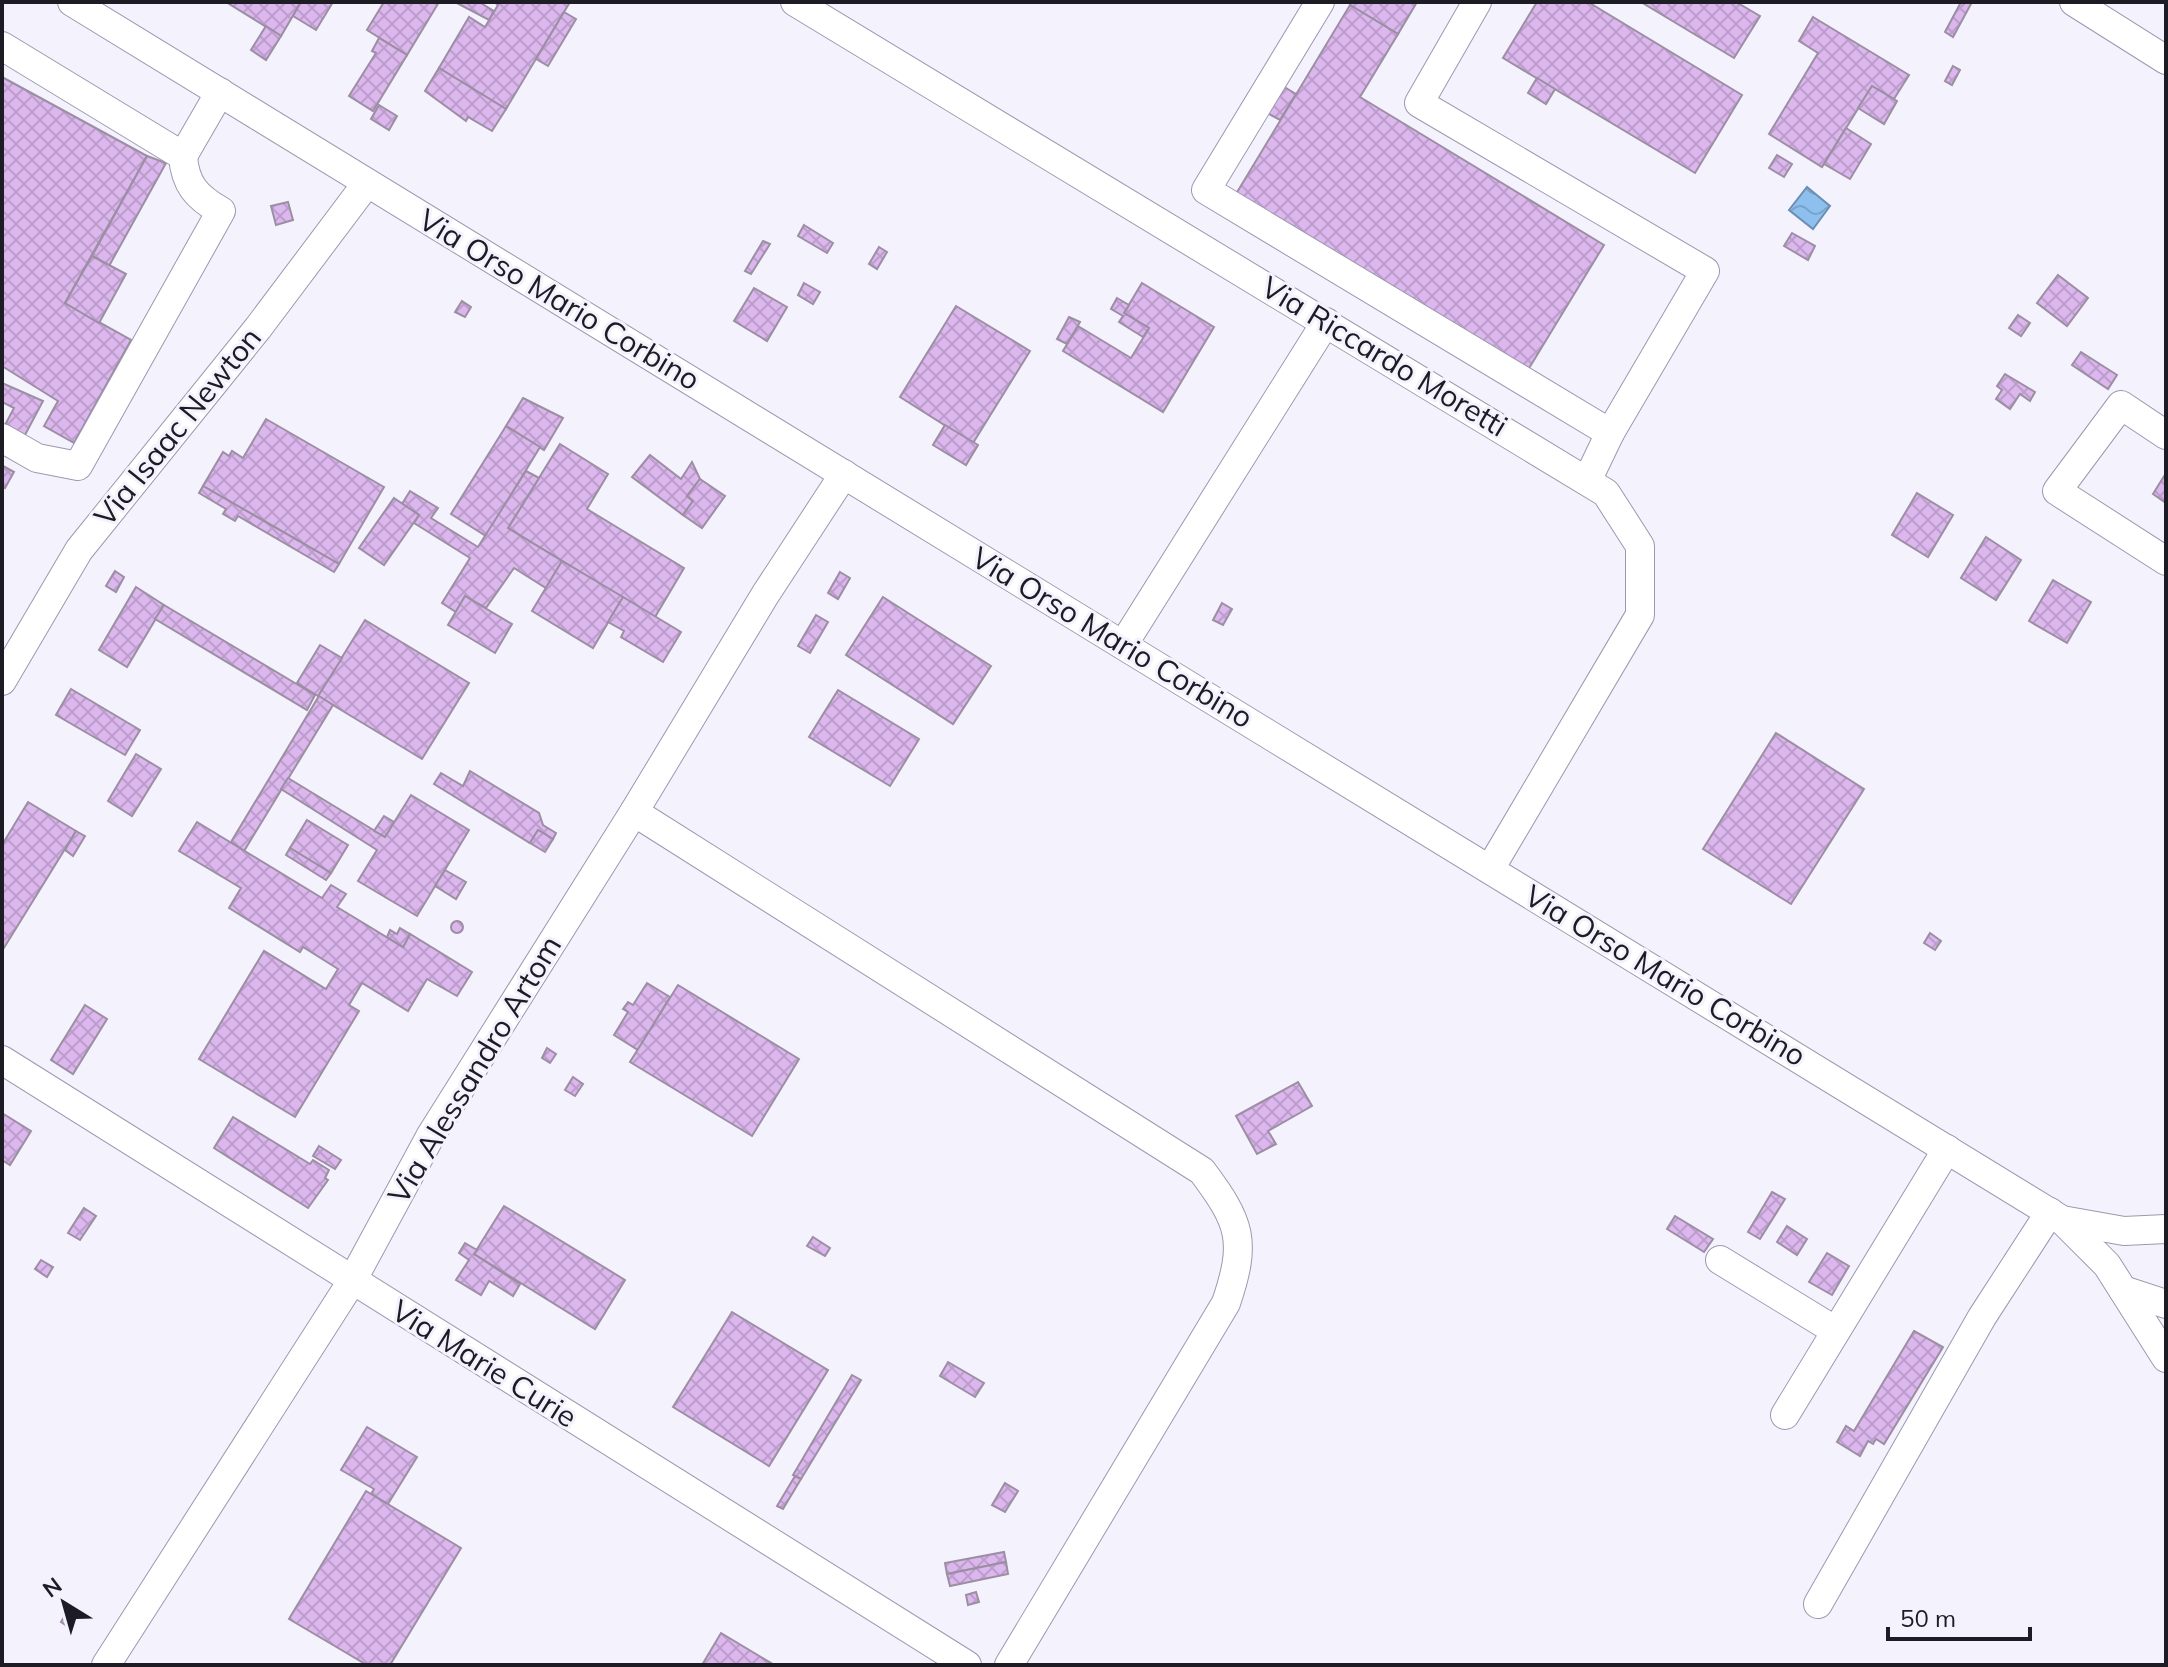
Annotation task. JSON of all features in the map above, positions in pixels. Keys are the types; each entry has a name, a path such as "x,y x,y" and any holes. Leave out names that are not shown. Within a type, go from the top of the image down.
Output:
{"street":[{"name":"Via Orso Mario Corbino","path":"72,2 2056,1216 2124,1231 2166,1229"},
{"name":"Via Riccardo Moretti","path":"795,2 1606,493 1640,546 1640,615 1490,869"},
{"path":"1320,2 1206,190 1610,433"},
{"path":"2074,2 2166,60"},
{"path":"1474,3 1419,103 1705,271 1610,433 1587,481"},
{"path":"2,46 183,156"},
{"path":"2,438 37,458 78,466 221,211 199,199 185,177 183,156 220,92"},
{"name":"Via Isaac Newton","path":"2,681 79,550 258,328 367,183"},
{"path":"1123,645 1326,322"},
{"path":"2166,435 2121,405 2057,491 2166,561"},
{"name":"Via Alessandro Artom","path":"106,1665 352,1281 431,1135 634,812 765,595 844,474"},
{"path":"634,812 1202,1171 1237,1224 1240,1252 1226,1303 1009,1665"},
{"name":"Via Marie Curie","path":"2,1060 967,1665"},
{"path":"1785,1415 1947,1149"},
{"path":"1818,1604 1982,1317 2056,1216 2107,1265 2166,1358"},
{"path":"1720,1260 1836,1331"},
{"path":"2123,1290 2166,1304"}],"water":[{"path":"1807,187 1830,206 1813,229 1789,210"}],"building":[{"path":"226,2 301,2 281,36"},
{"path":"301,2 333,2 316,30 293,16"},
{"path":"384,2 439,2 407,55 367,30"},
{"path":"455,2 479,2 494,11 489,20"},
{"path":"494,2 570,2 506,109 439,68 469,17 485,27 498,5"},
{"path":"1351,2 1417,2 1398,34 1350,5"},
{"path":"1537,2 1588,2 1742,95 1695,173 1503,58"},
{"path":"1641,2 1736,2 1760,16 1734,58"},
{"path":"1961,2 1972,2 1953,37 1945,32"},
{"path":"1350,5 1398,34 1360,97 1604,245 1528,370 1236,194"},
{"path":"564,12 576,19 548,66 536,59"},
{"path":"1813,17 1909,75 1894,99 1872,86 1822,167 1769,134 1818,53 1799,41"},
{"path":"266,26 281,36 266,60 251,50"},
{"path":"379,38 407,55 373,111 349,96 376,53 372,51"},
{"path":"1953,66 1960,70 1952,85 1945,81"},
{"path":"439,68 506,109 492,131 468,117 466,121 425,91"},
{"path":"2,77 147,156 65,303 131,340 74,443 44,426 58,401 2,366"},
{"path":"1537,78 1555,89 1546,104 1528,93"},
{"path":"1276,82 1296,94 1280,120 1260,109"},
{"path":"1872,86 1897,101 1884,124 1858,108"},
{"path":"379,105 397,116 389,130 371,119"},
{"path":"1846,128 1871,144 1850,179 1824,164"},
{"path":"1777,155 1792,164 1784,177 1769,168"},
{"path":"147,156 166,163 109,266 92,256"},
{"path":"288,202 293,220 276,225 271,206"},
{"path":"804,225 833,243 827,253 798,236"},
{"path":"1792,233 1815,246 1808,260 1784,246"},
{"path":"763,241 770,244 751,274 745,271"},
{"path":"879,247 887,252 877,269 869,264"},
{"path":"92,256 126,274 99,323 65,303"},
{"path":"2058,275 2088,298 2067,326 2037,303"},
{"path":"804,283 820,292 813,304 798,295"},
{"path":"1142,283 1214,327 1163,412 1063,351 1078,326 1131,358 1149,328 1124,313"},
{"path":"754,288 787,307 767,341 734,321"},
{"path":"1117,298 1129,305 1124,313 1149,328 1143,337 1119,322 1123,316 1111,309"},
{"path":"462,301 471,307 465,317 455,312"},
{"path":"956,306 1030,351 973,443 900,397"},
{"path":"2018,315 2030,323 2021,336 2009,328"},
{"path":"1069,317 1080,322 1067,344 1057,339"},
{"path":"2081,352 2117,375 2108,389 2072,365"},
{"path":"2005,374 2035,392 2030,401 2020,394 2010,409 1996,399 2002,390 1997,386"},
{"path":"2,383 43,401 25,435 5,425 14,408 2,402"},
{"path":"523,398 563,418 544,450 506,426"},
{"path":"266,419 384,487 339,564 203,486 223,452 229,456 232,451 243,458"},
{"path":"945,425 978,445 966,465 933,445"},
{"path":"506,426 540,447 486,536 451,514"},
{"path":"560,444 608,474 587,509 684,568 655,617 508,528"},
{"path":"650,455 681,479 692,462 700,479 687,496 693,501 683,515 632,477"},
{"path":"3,466 14,472 5,488 2,486"},
{"path":"526,471 539,478 508,528 562,561 546,588 514,568 486,608 465,596 456,612 442,603 470,558 414,523 419,515 402,504 410,491 438,508 431,518 478,547"},
{"path":"2166,473 2166,503 2153,494"},
{"path":"700,479 725,496 702,528 683,515 693,501 687,496"},
{"path":"203,486 339,564 334,572 238,516 235,521 223,514 226,509 199,493"},
{"path":"1917,493 1953,515 1928,557 1892,535"},
{"path":"394,498 419,515 384,565 359,548"},
{"path":"1986,537 2021,560 1996,600 1961,578"},
{"path":"562,561 623,597 593,648 532,611"},
{"path":"115,571 124,577 116,592 106,586"},
{"path":"840,572 850,578 838,599 828,593"},
{"path":"2053,580 2091,602 2067,643 2029,621"},
{"path":"136,587 164,605 127,667 99,650"},
{"path":"465,596 512,624 495,653 448,625"},
{"path":"623,597 681,632 663,662 621,637 624,631 608,622"},
{"path":"883,597 991,666 953,724 846,655"},
{"path":"1222,603 1232,609 1223,625 1213,620"},
{"path":"164,605 315,695 307,710 155,619"},
{"path":"816,615 828,622 810,653 798,646"},
{"path":"365,620 469,683 422,759 318,696"},
{"path":"320,645 342,658 318,696 297,683"},
{"path":"71,689 140,730 125,755 56,715"},
{"path":"838,690 919,739 890,786 809,737"},
{"path":"319,696 333,705 244,851 231,842"},
{"path":"1776,733 1864,789 1791,904 1703,849"},
{"path":"136,754 161,769 132,816 108,801"},
{"path":"470,771 539,813 543,825 556,833 553,839 538,830 530,843 434,784 441,773 463,786"},
{"path":"288,778 385,837 411,795 469,830 417,916 358,881 377,850 281,789"},
{"path":"28,802 76,831 2,951 2,845"},
{"path":"384,816 394,822 385,837 374,831"},
{"path":"307,820 348,845 331,873 290,848"},
{"path":"197,822 322,898 331,885 346,894 337,907 403,947 410,934 472,972 457,996 427,979 408,1011 362,983 349,1005 359,1011 295,1117 199,1059 264,951 326,989 338,969 303,947 300,952 229,908 241,888 179,851"},
{"path":"538,830 553,839 545,852 530,843"},
{"path":"76,831 85,836 73,856 65,850"},
{"path":"290,848 331,873 326,880 286,855"},
{"path":"445,870 466,882 456,899 435,886"},
{"path":"452,922 462,922 462,932 452,932"},
{"path":"400,928 410,934 403,947 387,937 390,930 397,934"},
{"path":"1930,933 1941,941 1935,950 1924,943"},
{"path":"647,983 670,997 638,1050 614,1035 628,1012 623,1009 628,1002 633,1005"},
{"path":"678,985 799,1059 752,1136 630,1062"},
{"path":"85,1005 107,1019 73,1074 51,1060"},
{"path":"547,1048 556,1054 550,1063 542,1058"},
{"path":"573,1077 583,1084 575,1096 565,1090"},
{"path":"1298,1082 1312,1106 1268,1131 1276,1144 1257,1154 1236,1116"},
{"path":"2,1113 31,1131 10,1165 2,1160"},
{"path":"233,1117 310,1164 313,1160 329,1170 325,1178 328,1180 308,1208 214,1148"},
{"path":"319,1146 341,1160 335,1169 313,1156"},
{"path":"1772,1192 1785,1199 1760,1239 1748,1232"},
{"path":"504,1206 625,1280 595,1329 474,1254"},
{"path":"84,1208 96,1216 80,1240 68,1233"},
{"path":"1675,1216 1713,1239 1704,1252 1667,1229"},
{"path":"1787,1226 1807,1239 1797,1255 1777,1242"},
{"path":"813,1237 830,1248 825,1256 807,1246"},
{"path":"465,1243 477,1250 474,1254 520,1284 513,1296 489,1281 481,1295 456,1280 469,1260 459,1253"},
{"path":"1827,1253 1849,1266 1832,1295 1809,1282"},
{"path":"41,1260 53,1267 47,1277 35,1269"},
{"path":"732,1312 828,1370 769,1466 673,1407"},
{"path":"1914,1331 1943,1347 1884,1444 1876,1439 1873,1444 1868,1441 1860,1456 1837,1442 1846,1426 1854,1431"},
{"path":"948,1362 984,1383 975,1397 940,1376"},
{"path":"852,1375 861,1380 801,1479 793,1475"},
{"path":"367,1427 417,1457 388,1504 371,1494 374,1489 341,1470"},
{"path":"795,1476 801,1479 783,1509 777,1506"},
{"path":"1005,1483 1018,1491 1005,1512 992,1505"},
{"path":"366,1491 461,1548 390,1665 367,1665 289,1619"},
{"path":"1004,1552 1006,1562 947,1574 945,1563"},
{"path":"1006,1562 1008,1574 950,1586 947,1574"},
{"path":"976,1592 979,1602 968,1605 966,1595"},
{"path":"68,1611 77,1617 70,1628 61,1622"},
{"path":"721,1633 771,1663 702,1665"}]}
